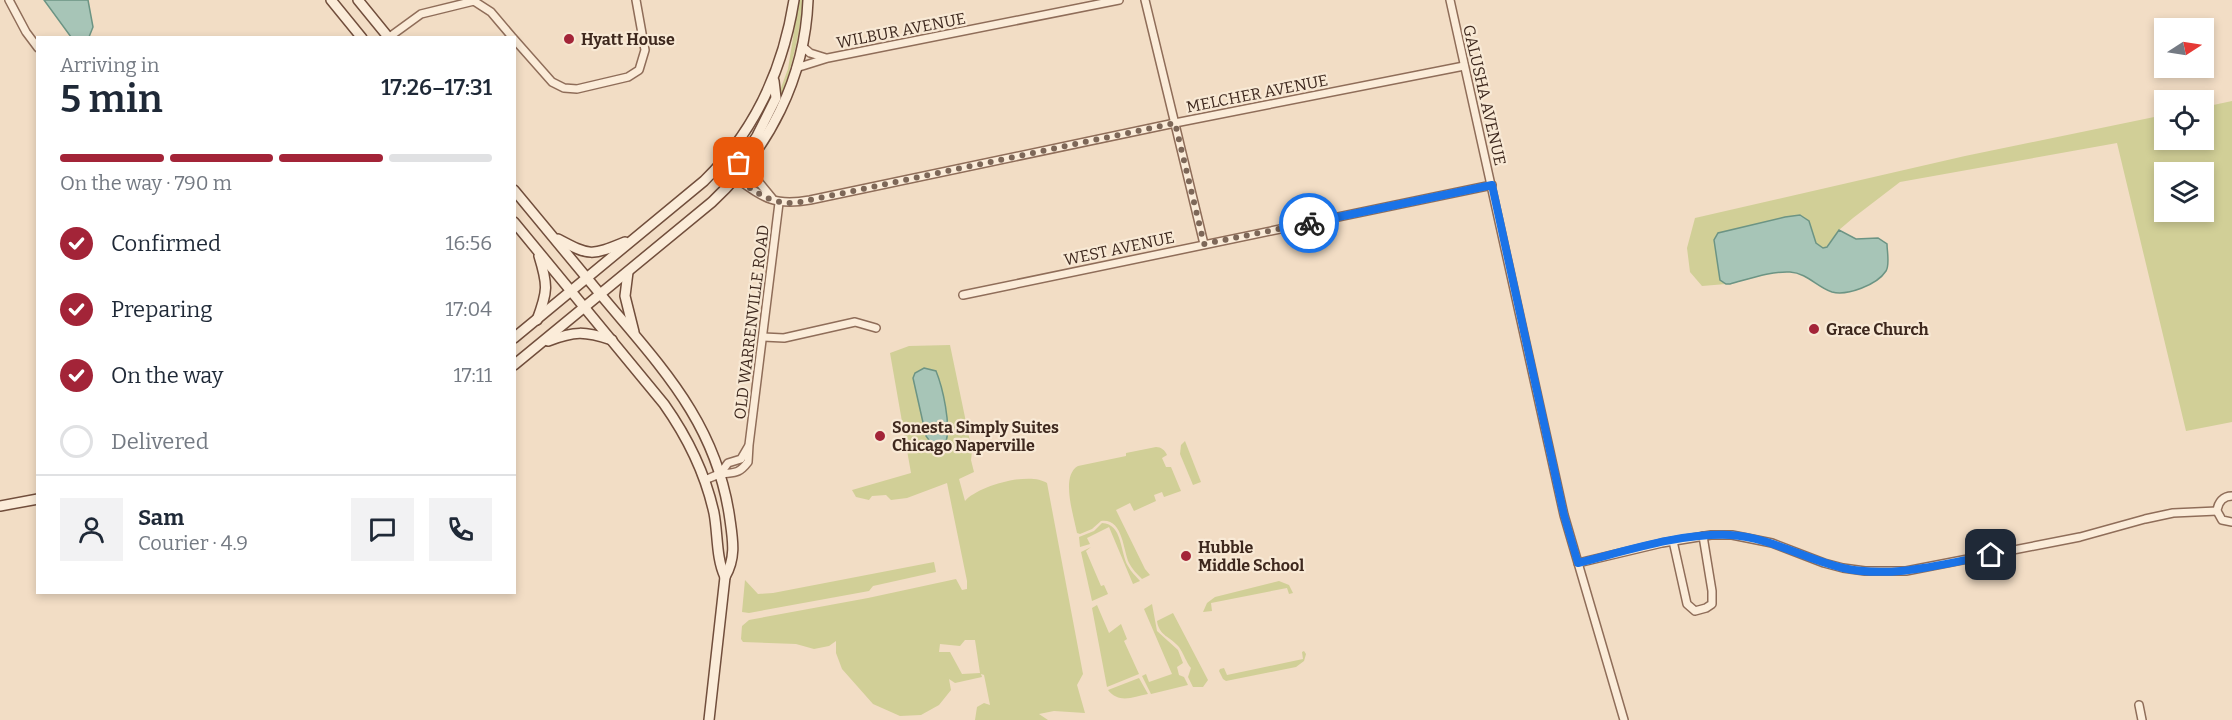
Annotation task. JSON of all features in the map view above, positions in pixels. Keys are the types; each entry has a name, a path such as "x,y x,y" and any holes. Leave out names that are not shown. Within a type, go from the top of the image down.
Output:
{"main road":[{"path":"331,0 360,36"},
{"path":"358,0 388,36"},
{"path":"516,336 588,279 717,168 745,133 774,79 781,59 794,0"},
{"path":"516,363 712,202 750,161 780,114 802,46 808,0"},
{"path":"736,178 739,163 757,136 776,98 774,79"},
{"path":"516,192 683,395 701,426 720,474 729,508 733,564 726,577 709,720"},
{"path":"516,224 675,419 693,451 705,480 716,523 719,565 726,577"},
{"path":"552,236 579,251 596,254 636,238"},
{"path":"537,320 547,283 538,250"},
{"path":"628,272 626,305 636,337"},
{"path":"540,344 575,332 612,340"},
{"path":"0,506 36,499"}],"street":[{"path":"9,0 36,45"},
{"path":"516,40 552,82 564,88 577,89 628,77 639,70 645,50 636,0"},
{"name":"WILBUR AVENUE","path":"796,68 828,58 1119,0"},
{"path":"1145,0 1204,244"},
{"name":"GALUSHA AVENUE","path":"1450,0 1564,515 1624,720"},
{"path":"390,36 421,14 474,2 491,12 512,36"},
{"name":"WILBUR AVENUE","path":"802,46 810,53 828,58"},
{"name":"MELCHER AVENUE","path":"777,202 810,200 1175,123 1464,66"},
{"path":"750,161 758,181 777,202"},
{"path":"736,178 759,195 777,202"},
{"name":"WEST AVENUE","path":"963,295 1492,185"},
{"name":"OLD WARRENVILLE ROAD","path":"720,474 730,474 745,466 750,456 749,445 777,202"},
{"path":"763,337 784,338 855,322 876,328"},
{"path":"705,480 720,474"},
{"path":"2232,496 2224,497 2217,511 2222,520 2232,522"},
{"path":"1578,563 1673,541 1703,536 1732,535 1772,543 1834,566 1854,570 1906,571 2080,537 2164,515 2217,511"},
{"path":"1673,541 1687,604 1698,610 1712,604 1703,536"},
{"path":"2139,705 2142,720"}],"shaded area":[{"path":"44,0 88,0 93,27 89,36 70,36"},
{"path":"799,0 803,0 795,52 779,101 764,133 788,69"},
{"path":"2232,101 2232,422 2186,431 2117,143 1900,182 1839,230 1826,247 1823,248 1816,243 1809,222 1720,280 1726,284 1702,286 1690,272 1687,248 1695,218 1965,156 2154,117 2154,150 2214,150 2214,105"},
{"path":"1800,215 1809,221 1816,243 1823,248 1827,247 1839,230 1856,239 1878,238 1887,244 1886,271 1869,285 1853,291 1838,293 1827,290 1802,275 1790,272 1768,274 1730,284 1720,280 1714,240 1718,233"},
{"path":"950,345 972,451 971,460 974,472 959,479 965,501 981,490 1017,479 1039,480 1047,483 1083,674 1077,685 1085,713 1054,711 1039,714 1048,720 975,720 977,707 984,703 990,705 984,675 981,674 982,677 955,683 949,679 951,690 939,705 921,715 900,716 873,704 842,669 836,653 836,641 829,646 814,649 796,644 743,642 741,639 742,626 749,620 956,579 962,590 967,589 947,483 907,498 891,500 886,495 872,496 869,500 856,497 852,490 911,473 890,353 909,346","holes":["913,378 940,381 947,429 926,436","965,640 975,640 980,673 962,674 950,652 939,652 940,644 960,646"]},
{"path":"924,368 936,371 946,406 948,426 946,442 935,448 926,436 913,378 915,373"},
{"path":"1185,441 1201,482 1193,485 1180,454 1181,445"},
{"path":"1156,447 1166,453 1167,455 1162,458 1166,467 1171,467 1181,491 1164,497 1162,492 1154,495 1156,501 1134,511 1130,503 1116,510 1150,575 1142,579 1129,563 1121,536 1114,524 1101,521 1092,529 1077,533 1069,487 1073,471 1078,466"},
{"path":"1102,523 1114,528 1125,560 1140,581 1133,584 1109,527 1087,538 1090,544 1080,547 1079,537 1094,531"},
{"path":"1091,547 1086,551 1101,586 1104,585 1108,594 1092,601 1081,552"},
{"path":"934,562 936,572 873,586 869,591 749,613 742,612 745,580 758,594 773,593"},
{"path":"1279,581 1289,585 1293,593 1289,594 1287,588 1211,603 1212,611 1203,612 1207,603 1215,597"},
{"path":"1152,604 1157,631 1178,650 1183,663 1177,667 1179,675 1184,677 1188,685 1151,694 1142,676 1146,674 1149,682 1172,674 1144,609"},
{"path":"1097,605 1109,633 1121,624 1127,639 1124,641 1139,674 1107,687 1092,608"},
{"path":"1173,613 1208,680 1203,687 1193,687 1188,677 1191,668 1181,650 1158,626 1157,621"},
{"path":"1302,652 1306,654 1304,661 1296,667 1226,681 1219,671 1224,668 1227,675 1303,659"},
{"path":"1139,678 1148,694 1122,698 1108,690"}],"way so far":[{"path":"739,163 736,178 759,195 779,203 796,203 1175,123 1204,244 1309,223"}],"place":[{"name":"Hyatt House","path":"569,39"},
{"name":"Grace Church","path":"1814,329"},
{"name":"Sonesta Simply Suites Chicago Naperville","path":"880,436"},
{"name":"Hubble Middle School","path":"1186,556"}],"route":[{"path":"1309,223 1492,185 1564,515 1578,563 1648,546 1711,535 1732,535 1762,540 1824,563 1865,571 1906,571 1991,555"}]}
